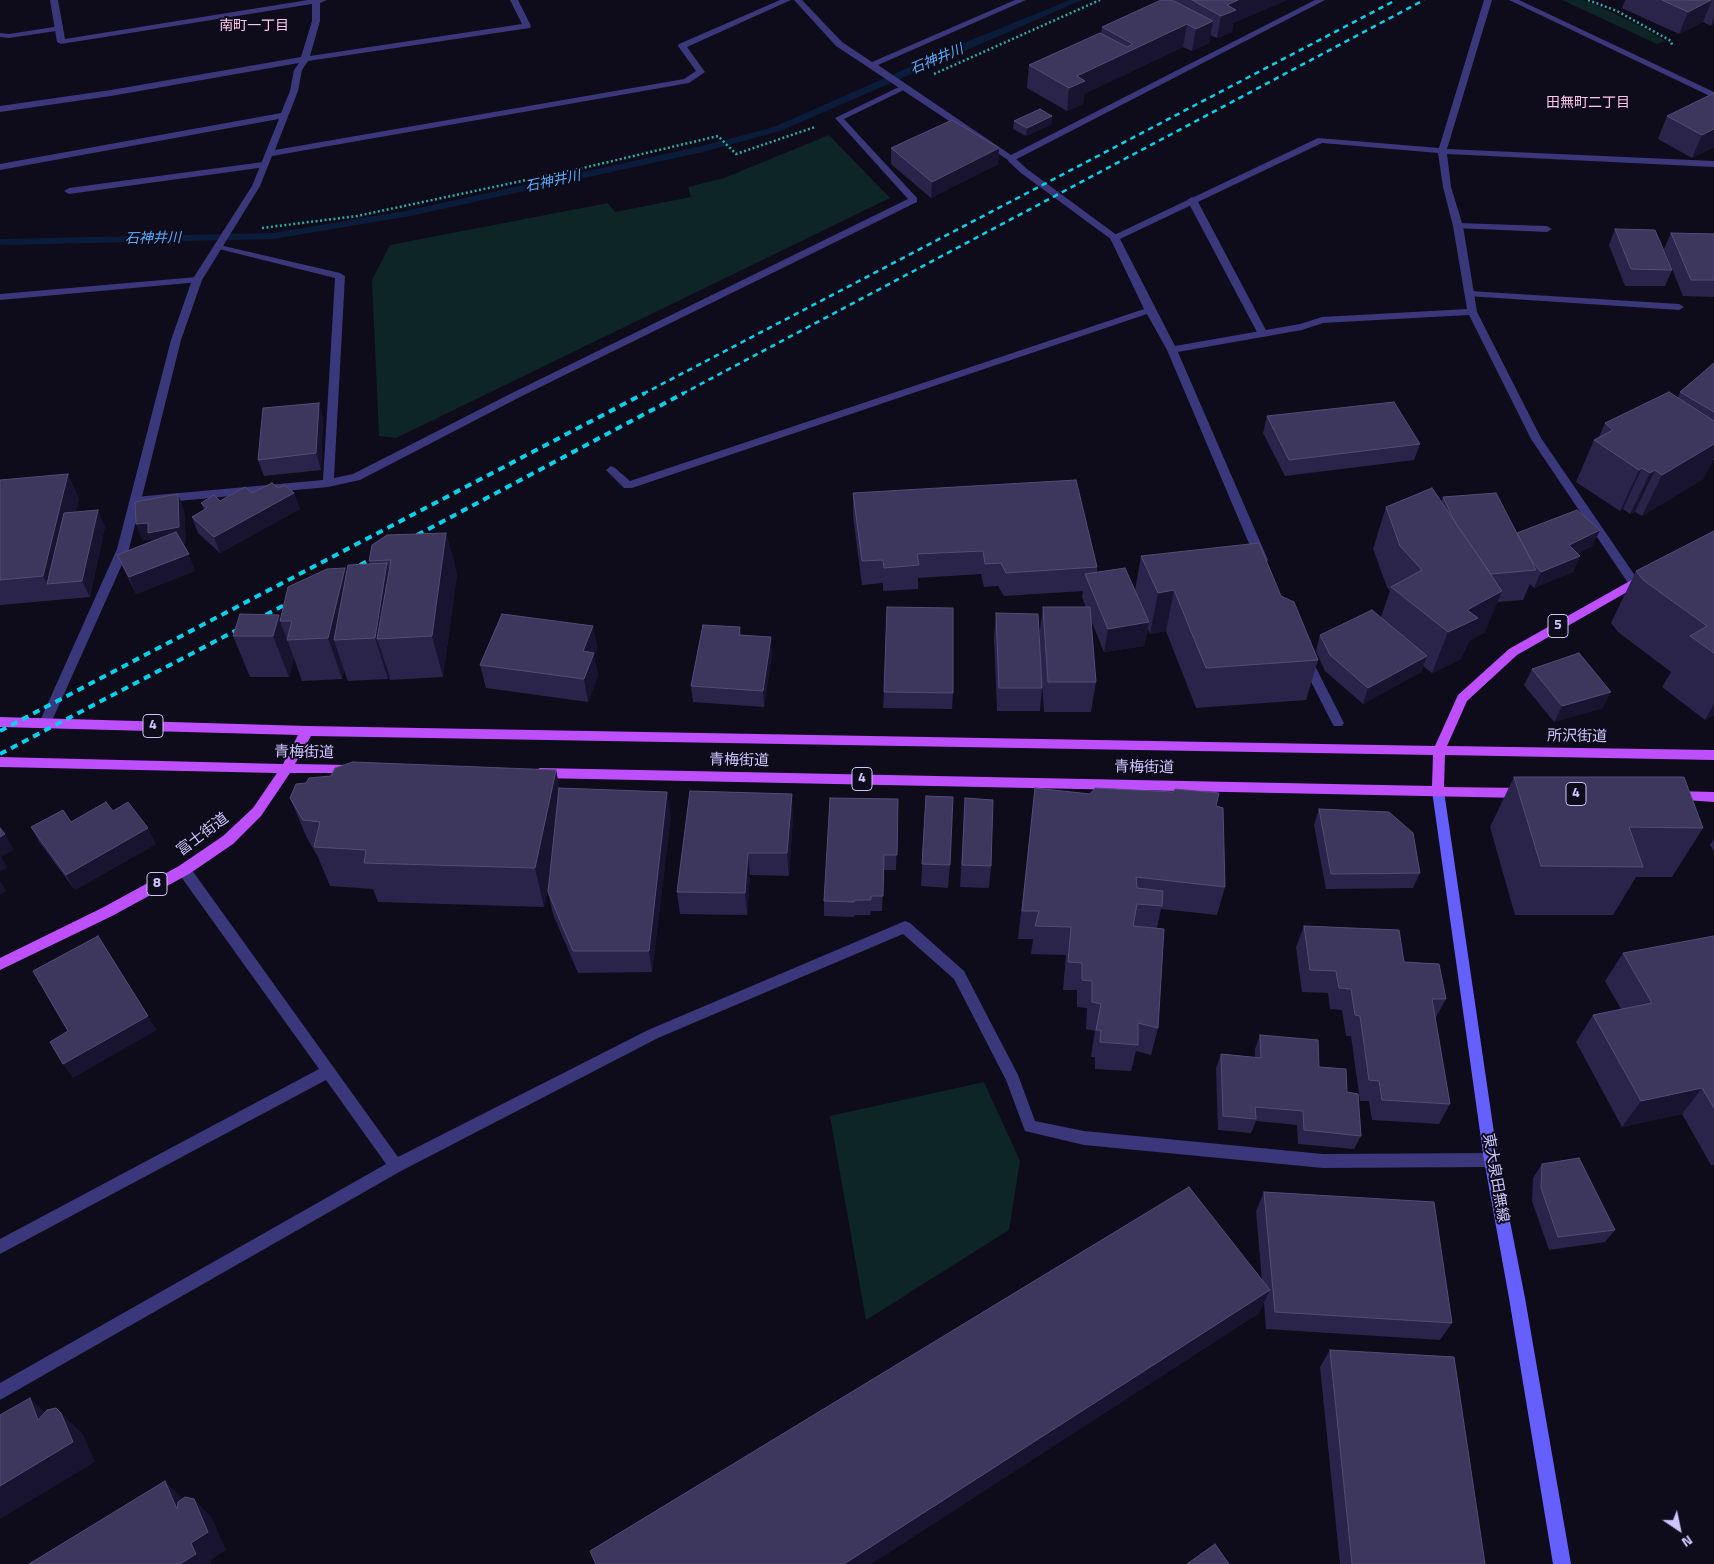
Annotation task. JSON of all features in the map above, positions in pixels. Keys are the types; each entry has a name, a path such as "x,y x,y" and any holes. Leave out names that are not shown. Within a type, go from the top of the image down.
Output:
{"main road":[{"name":"5","path":"1438,791 1439,751 1462,698 1513,652 1658,569"},
{"name":"青梅街道","path":"0,722 307,731 1439,751"},
{"name":"富士街道","path":"0,964 106,912 184,870 228,840 257,812 286,769 307,731"},
{"name":"所沢街道","path":"1439,751 1714,755"},
{"name":"青梅街道","path":"0,762 365,770"},
{"name":"青梅街道","path":"523,773 1438,791"},
{"name":"4","path":"1438,791 1537,793"},
{"name":"東大泉田無線","path":"1438,791 1491,1160 1519,1308 1562,1564"},
{"path":"1665,796 1714,797"}],"street":[{"path":"45,723 123,548 176,340 197,280 256,186 294,91 298,70 305,59 316,21 318,0 61,42 54,0"},
{"path":"0,109 111,93 305,59 528,26 514,0"},
{"path":"268,154 686,81 701,72 682,46 787,0"},
{"path":"798,0 839,44 1011,159 1024,171 1115,238 1172,350 1267,572"},
{"path":"872,65 1022,0"},
{"path":"1011,159 1321,0"},
{"path":"1488,0 1442,151 1447,186 1458,226 1472,312 1536,439 1634,583"},
{"path":"1513,0 1714,95"},
{"path":"0,35 9,36 60,28"},
{"path":"135,501 328,483 356,477 518,394 914,200 839,118 906,87"},
{"path":"0,167 284,115"},
{"path":"1115,238 1321,140 1442,151 1714,164"},
{"path":"69,191 263,166"},
{"path":"1192,200 1263,334"},
{"path":"1458,226 1547,229"},
{"path":"218,246 340,276 328,483"},
{"path":"0,297 197,280"},
{"path":"1470,294 1679,307"},
{"path":"611,470 628,485 738,450 910,389 1150,310"},
{"path":"1172,350 1302,327 1322,320 1472,312"},
{"path":"1302,652 1338,723"},
{"path":"184,870 396,1166"},
{"path":"0,1392 396,1166 653,1034 905,928 959,976 1013,1079 1030,1126 1084,1138 1324,1161 1491,1160"},
{"path":"0,1246 329,1071"}],"path":[{"path":"906,87 1100,0"},
{"path":"1588,0 1616,11 1670,41 1672,49"},
{"path":"229,229 276,227 357,216 573,170 718,136 736,154 839,118"}],"green space":[{"path":"1562,0 1582,0 1594,4 1640,26 1665,41 1657,44"},
{"path":"829,135 890,198 396,438 379,436 372,280 390,245 608,203 615,212 691,197 688,187 724,178"},
{"path":"984,1082 1020,1161 1009,1230 866,1320 830,1116"}],"building":[{"path":"1161,0 1172,0 1213,21 1196,29 1187,24 1077,76 1085,81 1069,88 1029,65 1100,33 1127,47 1133,44 1102,27"},
{"path":"1192,0 1238,0 1227,5 1236,10 1221,16"},
{"path":"1662,0 1711,0 1688,12"},
{"path":"1714,93 1714,129 1702,135 1667,116"},
{"path":"1040,109 1052,116 1027,128 1014,121"},
{"path":"952,120 999,148 932,182 891,148"},
{"path":"1615,229 1655,230 1672,270 1631,269"},
{"path":"1671,233 1714,234 1714,280 1691,280"},
{"path":"1714,363 1714,412 1680,392"},
{"path":"1669,392 1714,421 1714,444 1662,475 1655,470 1650,473 1642,468 1639,470 1594,440 1613,430 1605,423"},
{"path":"1394,402 1420,444 1289,460 1267,416"},
{"path":"319,403 316,453 258,460 263,408"},
{"path":"68,474 43,576 0,580 0,480"},
{"path":"1076,480 1097,567 1006,573 1001,563 985,564 983,551 917,554 919,565 884,568 883,560 862,561 853,493"},
{"path":"272,483 278,488 285,485 294,493 214,537 192,517 207,508 201,503 214,495 220,501 245,487 252,493"},
{"path":"1432,488 1502,591 1467,610 1478,618 1448,632 1391,587 1422,570 1400,546 1386,507"},
{"path":"1496,493 1536,570 1491,574 1456,524 1443,497"},
{"path":"178,494 179,527 148,533 148,523 136,524 135,502"},
{"path":"98,510 82,581 47,584 64,513"},
{"path":"1577,510 1600,530 1569,545 1580,556 1541,572 1532,561 1517,533"},
{"path":"1714,531 1714,653 1690,636 1707,626 1643,580 1636,571"},
{"path":"176,532 189,554 129,577 117,555"},
{"path":"446,533 432,636 377,639 391,560 369,561 372,545 387,535"},
{"path":"1259,543 1281,596 1294,602 1318,660 1206,668 1174,590 1158,593 1141,556"},
{"path":"387,563 375,638 334,640 348,565"},
{"path":"345,568 328,638 287,640 292,621 280,621 288,587 327,569"},
{"path":"1125,568 1149,622 1108,629 1085,574"},
{"path":"887,607 953,608 953,693 884,692"},
{"path":"1043,607 1090,607 1096,682 1048,682"},
{"path":"1372,610 1427,656 1368,688 1330,655 1320,635"},
{"path":"996,613 1038,614 1042,688 999,688"},
{"path":"240,614 279,615 273,636 233,636"},
{"path":"502,614 593,626 583,651 594,653 584,679 480,665"},
{"path":"703,625 740,627 739,635 771,637 763,691 691,686"},
{"path":"1579,653 1611,692 1562,706 1532,669"},
{"path":"353,762 556,770 535,868 364,863 366,850 314,847 320,822 303,820 290,798 296,784 306,783 309,778 331,776 335,768"},
{"path":"1514,777 1684,777 1703,828 1629,827 1643,867 1541,866"},
{"path":"559,788 667,792 649,951 573,951 548,892"},
{"path":"1035,788 1090,794 1095,788 1173,792 1175,789 1219,793 1216,806 1223,808 1225,887 1136,877 1137,888 1163,891 1162,906 1137,904 1133,926 1164,929 1158,1028 1138,1023 1138,1045 1100,1042 1101,1030 1096,1030 1101,1004 1092,1002 1092,981 1082,980 1082,963 1068,962 1071,927 1035,926 1039,911 1022,911"},
{"path":"690,791 792,794 787,853 748,853 745,893 677,892"},
{"path":"926,796 953,797 950,865 922,864"},
{"path":"830,798 898,799 897,855 884,855 883,896 871,896 871,900 855,900 854,902 824,901"},
{"path":"965,798 993,800 991,866 962,865"},
{"path":"106,802 113,811 128,802 148,828 66,875 31,827 63,810 71,822"},
{"path":"1319,809 1389,812 1413,833 1420,873 1331,874"},
{"path":"0,828 5,834 0,837"},
{"path":"1304,926 1399,930 1404,962 1439,964 1446,999 1432,999 1450,1104 1382,1100 1379,1081 1369,1080 1360,1016 1355,1015 1351,989 1339,988 1336,971 1310,970"},
{"path":"98,936 148,1016 63,1064 50,1042 68,1031 33,971"},
{"path":"1714,936 1714,1108 1702,1088 1641,1101 1593,1015 1652,1003 1623,953"},
{"path":"1260,1035 1318,1040 1319,1067 1346,1069 1347,1092 1358,1094 1361,1136 1304,1130 1303,1111 1255,1107 1256,1119 1223,1116 1221,1054 1261,1058"},
{"path":"1579,1158 1615,1230 1558,1237 1541,1188 1542,1164"},
{"path":"1189,1187 1270,1290 844,1564 596,1564 590,1551"},
{"path":"1264,1192 1434,1202 1452,1323 1275,1312"},
{"path":"1330,1350 1454,1357 1485,1564 1352,1564"},
{"path":"30,1398 38,1420 47,1410 56,1408 61,1413 73,1442 0,1486 0,1415"},
{"path":"165,1481 177,1509 178,1502 185,1497 194,1499 208,1532 191,1543 196,1554 180,1564 29,1564"},
{"path":"1215,1544 1229,1564 1187,1564"}],"waterway":[{"name":"石神井川","path":"0,242 273,236 410,213 703,149 777,129 972,43 1078,0"}],"railway":[{"path":"643,394 1396,0"},
{"path":"682,394 1424,0"},
{"path":"0,731 645,393"},
{"path":"406,541 684,393"},
{"path":"349,571 382,553"},
{"path":"0,754 296,599"}],"district":[{"name":"南町一丁目","path":"254,27"},
{"name":"田無町二丁目","path":"1588,104"}]}
